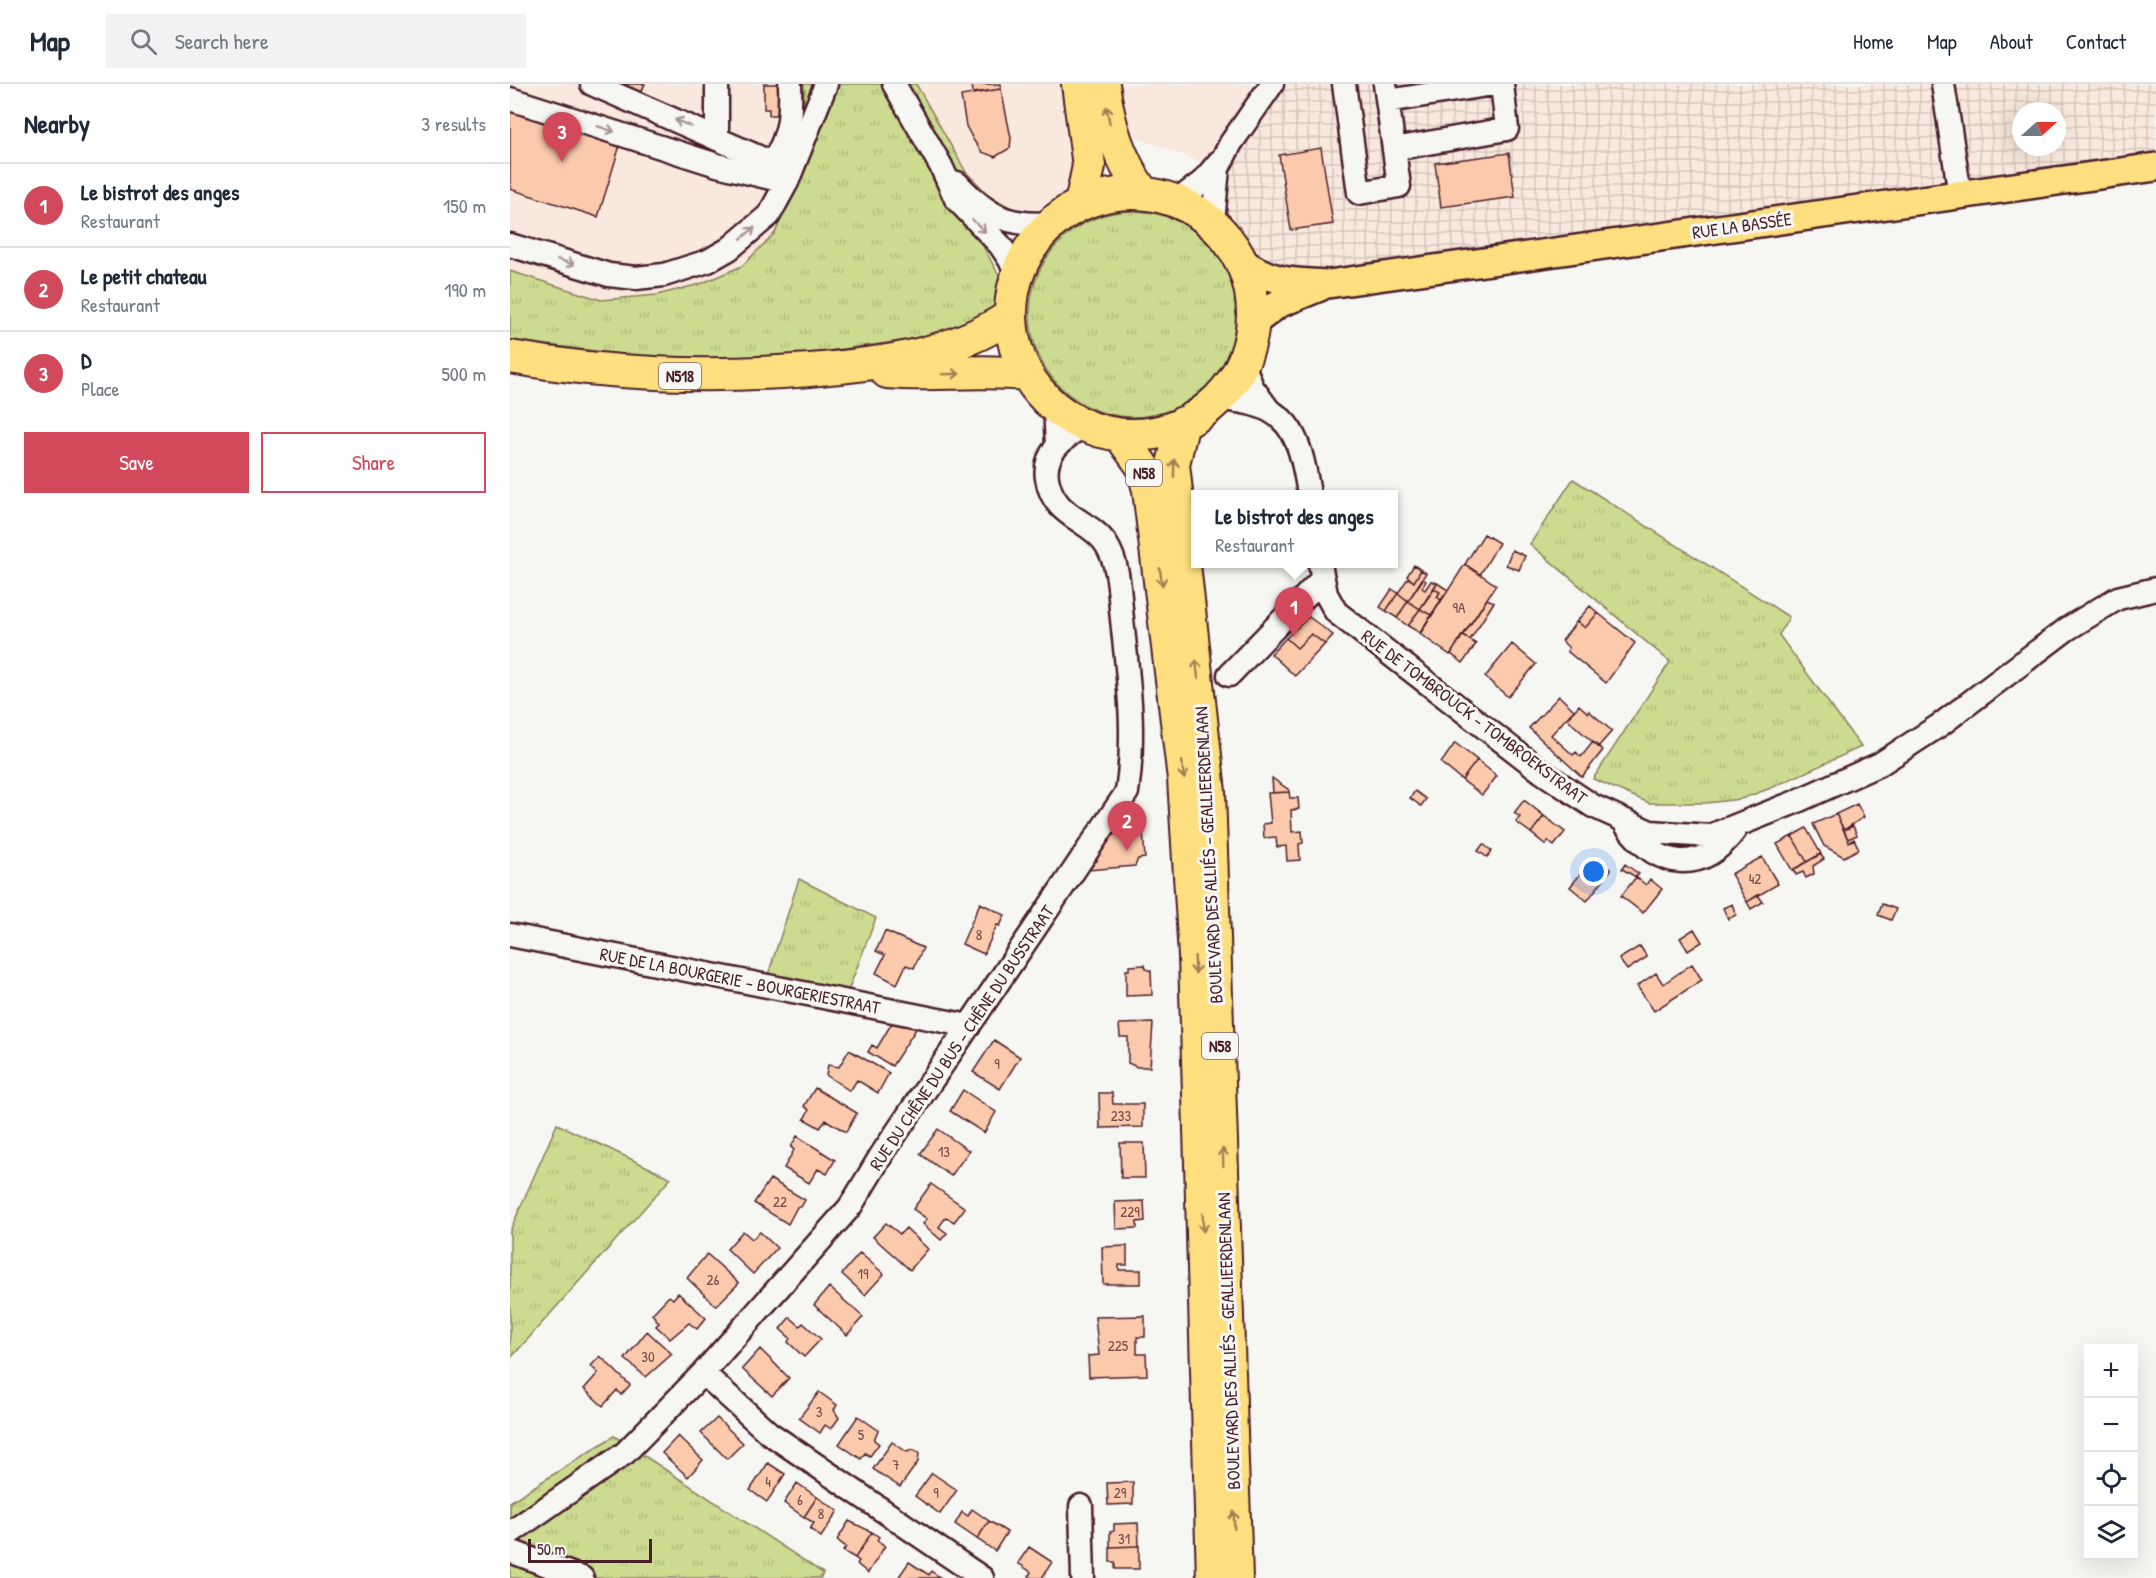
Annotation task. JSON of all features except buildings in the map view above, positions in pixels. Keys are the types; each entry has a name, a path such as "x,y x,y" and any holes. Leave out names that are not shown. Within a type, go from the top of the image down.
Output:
{"highway":[{"path":"1078,84 1089,166 1081,204"},
{"path":"1102,84 1116,145 1124,165 1142,192"},
{"path":"1142,192 1177,201 1213,222 1231,243 1242,262 1251,293 1253,324 1243,363 1218,399 1198,416 1151,432 1120,435 1083,425 1055,408 1025,374 1014,342 1010,316 1018,272 1036,239 1052,223 1081,204 1113,193 1142,192"},
{"name":"N518","path":"510,357 566,367 661,375 765,374 850,367 910,357 956,344 987,332 1010,316"},
{"name":"N518","path":"850,367 912,374 996,370 1025,374"},
{"name":"BOULEVARD DES ALLIÉS - GEALLIEERDENLAAN","path":"1183,423 1173,464 1209,792 1236,1578"},
{"name":"BOULEVARD DES ALLIÉS - GEALLIEERDENLAAN","path":"1120,435 1143,467 1149,490 1184,779 1195,956 1213,1578"}],"main road":[{"name":"RUE LA BASSÉE","path":"1242,262 1260,274 1276,280 1328,284 2156,167"},
{"name":"RUE LA BASSÉE","path":"1253,324 1278,304 1328,284"}],"street":[{"path":"592,84 717,139 777,174"},
{"path":"717,84 717,139"},
{"path":"510,245 609,276 636,278 664,275 708,261 729,249 769,215 789,122 790,84"},
{"path":"777,174 807,132 826,84"},
{"path":"894,84 941,166 956,199 1000,245 1018,272"},
{"path":"1213,222 1218,168 1272,84"},
{"path":"1344,84 1359,193 1399,186 1387,92 1493,84"},
{"path":"1394,149 1507,129 1502,84"},
{"path":"1943,84 1960,195"},
{"path":"510,99 717,165 777,174"},
{"path":"1177,201 1202,182 1226,153"},
{"path":"941,166 960,186 997,216 1014,224 1052,223"},
{"path":"1243,363 1263,402 1290,428 1297,440 1302,452 1308,490"},
{"path":"1218,399 1263,402"},
{"name":"RUE DU CHÊNE DU BUS - CHÊNE DU BUSSTRAAT","path":"510,1533 625,1453 704,1373 850,1207 1127,792 1132,759 1133,717 1117,572 1104,541 1056,501 1049,487 1047,462 1057,445 1055,408"},
{"path":"1057,445 1083,425"},
{"name":"RUE DE TOMBROUCK - TOMBROEKSTRAAT","path":"1229,675 1321,571"},
{"name":"RUE DE TOMBROUCK - TOMBROEKSTRAAT","path":"1321,571 1330,605 1345,620 1542,772 1593,806 1650,831 1710,836 1880,764 1940,725 2067,629 2118,598 2156,589"},
{"name":"RUE DE LA BOURGERIE - BOURGERIESTRAAT","path":"510,935 969,1026"},
{"path":"704,1373 770,1433 982,1578"},
{"path":"1081,1506 1083,1578"},
{"path":"510,1551 582,1578"}],"shaded area":[{"path":"510,84 804,84 804,116 821,129 775,233 742,266 700,284 657,295 601,300 510,271"},
{"path":"916,84 1065,84 1075,145 1070,190 1056,205 1035,213 1015,210 990,196 966,172"},
{"path":"1120,84 1270,84 1218,168 1129,135"},
{"path":"1286,84 2156,84 2156,155 1302,278 1261,264 1229,220 1222,203 1222,193 1233,166"}],"green space":[{"path":"804,84 916,84 966,172 990,196 1015,210 984,248 1000,277 993,308 945,335 785,357 664,360 510,340 510,271 601,300 657,295 700,284 742,266 775,233 820,129 804,116"},
{"path":"1133,211 1153,213 1172,219 1206,241 1228,275 1234,294 1236,314 1234,334 1228,353 1206,387 1172,409 1153,415 1133,417 1113,415 1094,409 1060,387 1038,353 1032,334 1030,314 1032,294 1038,275 1060,241 1094,219 1113,213"},
{"path":"1573,479 1789,617 1779,635 1861,747 1771,788 1741,799 1706,803 1649,803 1593,779 1670,662 1530,544"},
{"path":"799,879 876,918 846,996 766,981"},
{"path":"557,1124 671,1178 510,1359 510,1231"},
{"path":"614,1436 823,1573 821,1578 510,1578 510,1502"}],"place":[{"name":"D","path":"562,162"},
{"name":"Le bistrot des anges","path":"1294,637"},
{"name":"Le petit chateau","path":"1127,851"}]}
